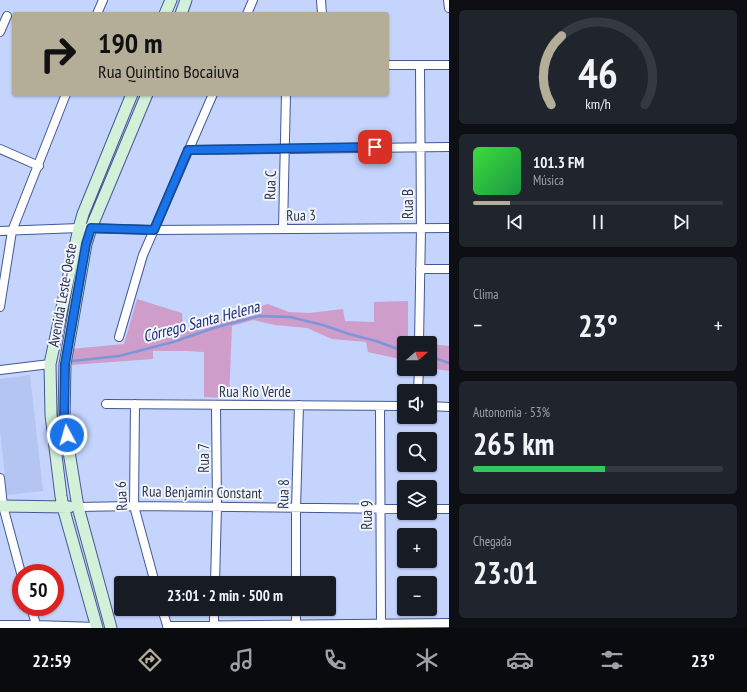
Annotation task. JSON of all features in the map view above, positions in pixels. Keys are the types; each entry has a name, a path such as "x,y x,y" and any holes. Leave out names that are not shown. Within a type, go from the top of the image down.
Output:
{"main road":[{"path":"166,12 171,0"},
{"path":"182,12 186,0"},
{"name":"Avenida Leste-Oeste","path":"97,627 63,508 51,415 50,364 83,214 131,96"},
{"name":"Avenida Leste-Oeste","path":"111,628 78,507 64,421 65,364 86,244 91,228 146,96"},
{"name":"Rua Benjamin Constant","path":"1,506 78,507"}],"street":[{"path":"98,12 103,0"},
{"path":"248,12 253,0"},
{"path":"321,0 322,12"},
{"path":"448,0 449,8"},
{"path":"0,32 7,16"},
{"path":"389,65 449,65"},
{"name":"Rua B","path":"419,336 421,228 420,65"},
{"path":"0,307 12,231 39,166 65,96"},
{"path":"119,337 143,255 211,96"},
{"name":"Rua C","path":"283,229 286,96"},
{"path":"188,150 449,147"},
{"path":"0,149 39,166"},
{"name":"Rua 3","path":"0,231 79,228 154,230 449,228"},
{"path":"420,269 449,269"},
{"path":"0,370 50,364"},
{"name":"Rua Rio Verde","path":"106,404 397,406"},
{"name":"Rua 6","path":"135,404 134,506 153,576"},
{"name":"Rua 7","path":"215,576 217,507 216,405"},
{"name":"Rua 8","path":"296,576 299,405"},
{"name":"Rua 9","path":"380,406 381,624"},
{"path":"437,406 449,407"},
{"path":"0,478 1,506 18,564"},
{"name":"Rua Benjamin Constant","path":"78,507 134,506 397,509"},
{"path":"437,509 449,509"},
{"path":"33,616 36,626"},
{"path":"164,616 167,627 449,623"},
{"path":"214,616 214,627"},
{"path":"0,625 97,627"}],"shaded area":[{"path":"137,299 182,313 183,326 188,331 268,304 289,312 309,313 343,309 345,321 374,322 374,302 408,301 408,336 397,336 397,358 368,352 366,342 332,339 307,328 275,325 253,320 232,326 229,398 204,397 204,352 153,351 153,359 71,365 71,349 124,344"},
{"path":"437,345 449,346 449,371 437,369"},
{"path":"30,375 43,491 7,495 0,430 0,379"}],"waterway":[{"name":"Córrego Santa Helena","path":"72,361 119,356 173,342 217,327 259,316 290,317 323,325 397,349"},
{"name":"Córrego Santa Helena","path":"437,359 449,363"}],"route":[{"path":"67,435 64,421 65,364 86,244 91,228 154,230 188,150 375,147"}]}
